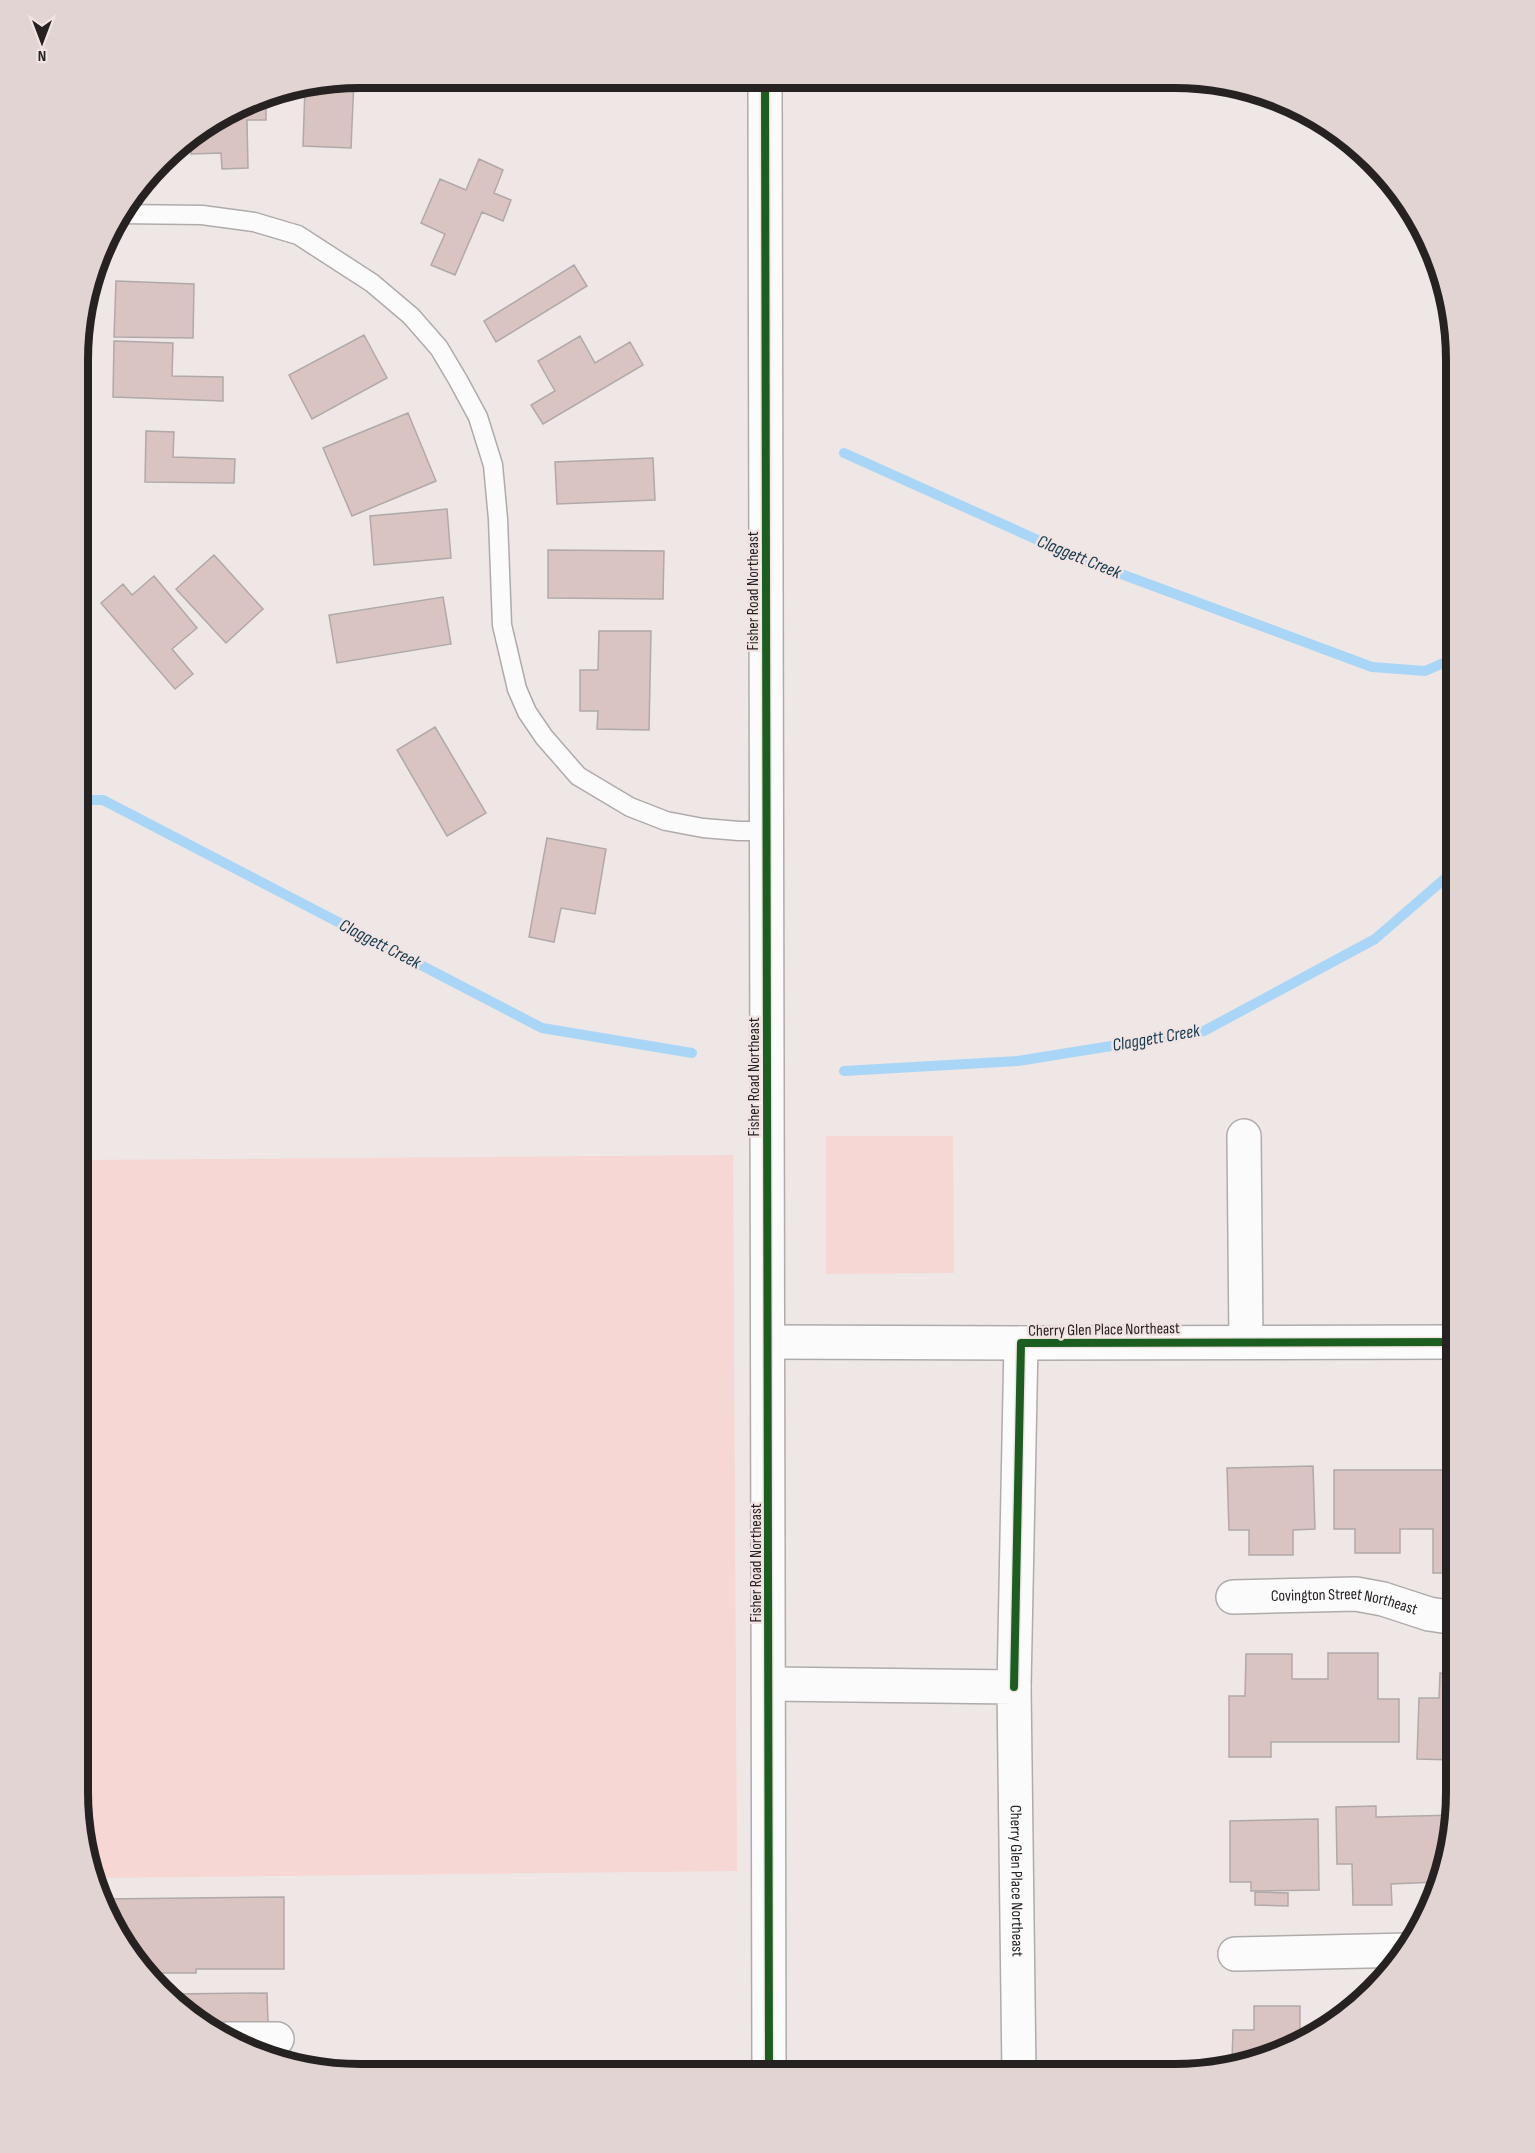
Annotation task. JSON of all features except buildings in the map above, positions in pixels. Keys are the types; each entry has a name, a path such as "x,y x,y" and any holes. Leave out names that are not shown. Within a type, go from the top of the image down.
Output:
{"street":[{"name":"Fisher Road Northeast","path":"765,88 769,2064"},
{"path":"1244,1136 1246,1342"},
{"name":"Cherry Glen Place Northeast","path":"768,1342 1446,1342"},
{"name":"Cherry Glen Place Northeast","path":"1019,2064 1014,1687 1021,1343"},
{"name":"Covington Street Northeast","path":"1233,1597 1356,1594 1446,1617"},
{"path":"770,1684 1014,1687"},
{"path":"1235,1954 1396,1950"},
{"path":"246,2039 277,2039"}],"lane":[{"path":"131,214 202,215 254,222 298,235 372,283 411,316 439,348 478,417 493,465 498,519 502,625 518,689 527,712 544,737 578,776 630,807 666,821 740,831 767,831"}],"shaded area":[{"path":"826,1136 953,1136 954,1273 826,1274"},
{"path":"733,1155 737,1871 102,1878 94,1846 88,1793 88,1160"}],"waterway":[{"name":"Claggett Creek","path":"844,453 1078,558 1372,667 1425,671 1446,662"},
{"name":"Claggett Creek","path":"88,800 103,800 542,1028 692,1053"},
{"name":"Claggett Creek","path":"844,1071 1018,1061 1204,1031 1375,939 1446,878"}],"cycle path":[{"path":"765,88 769,2064"},
{"path":"1014,1687 1021,1343 1446,1342"}]}
